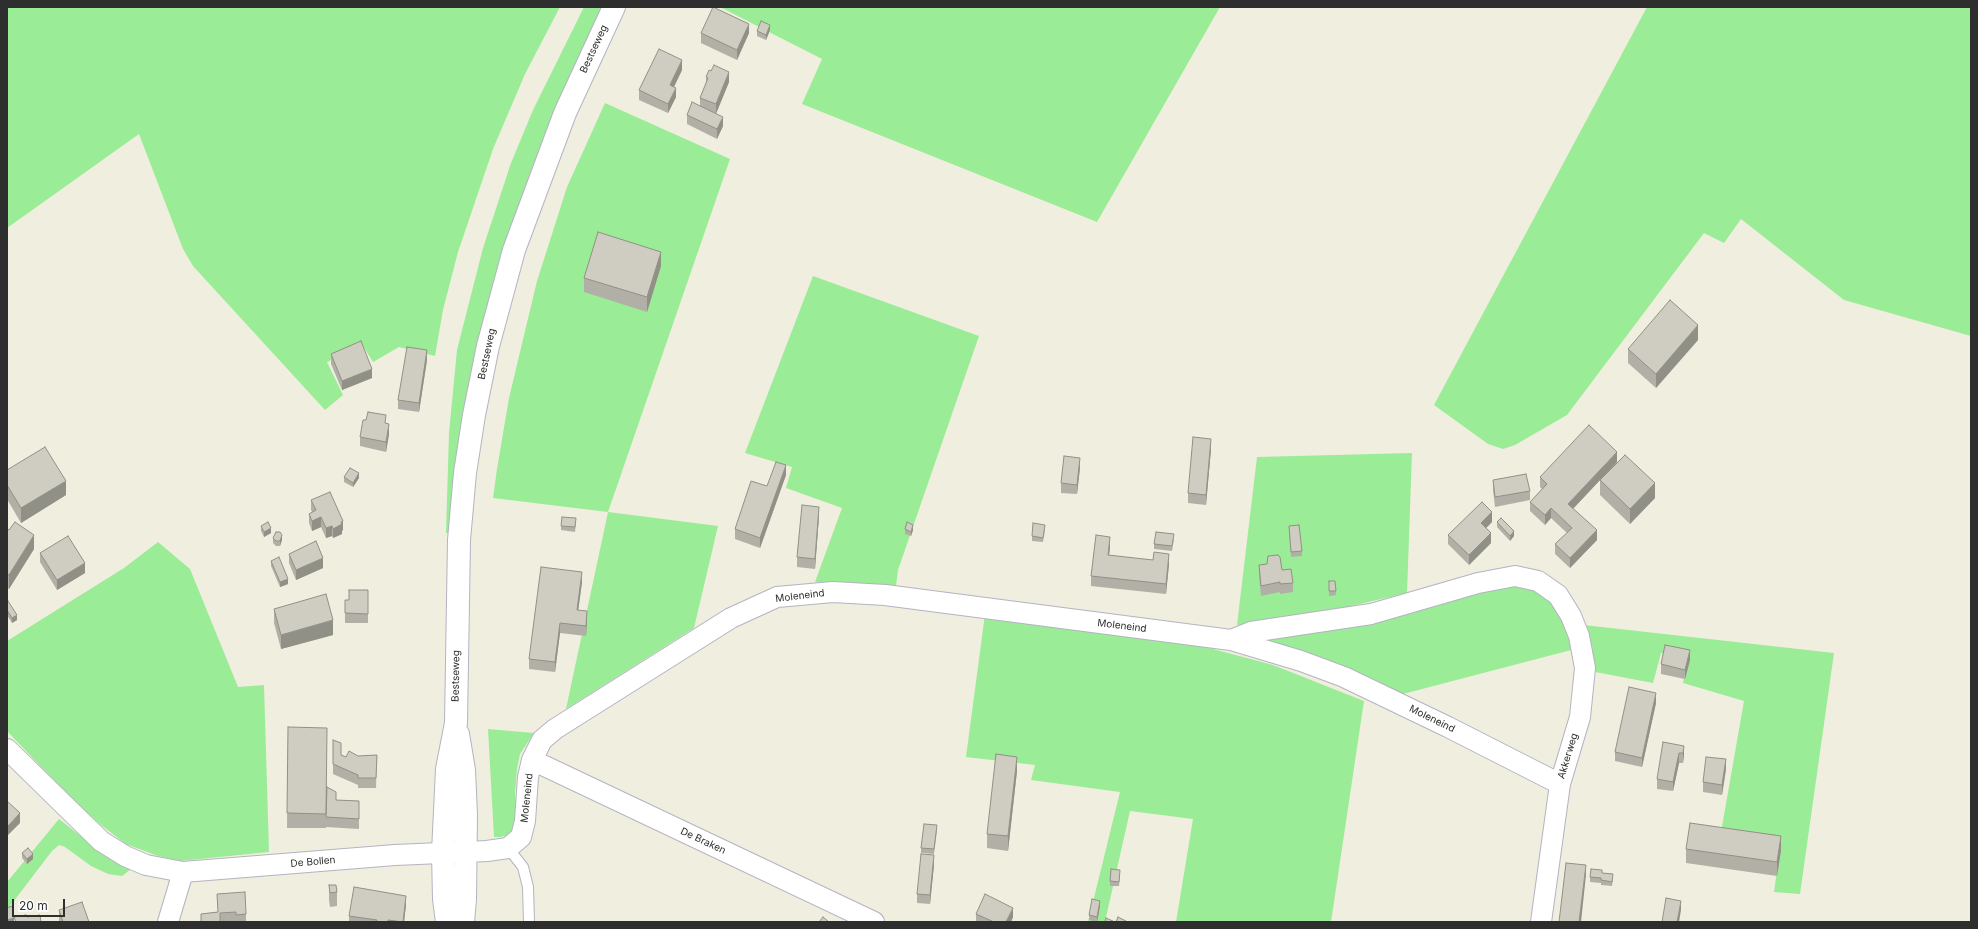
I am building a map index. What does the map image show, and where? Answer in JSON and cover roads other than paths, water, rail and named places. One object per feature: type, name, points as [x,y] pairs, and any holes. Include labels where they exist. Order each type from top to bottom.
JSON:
[{"type":"main road","name":"Bestseweg","points":[[447,922],[444,899],[443,852],[447,769],[456,723],[459,540],[465,473],[488,346],[514,250],[565,113],[614,7]]},
{"type":"main road","name":"Bestseweg","points":[[456,723],[464,770],[466,851],[463,922]]},
{"type":"street","name":"Moleneind","points":[[1231,640],[1251,632],[1371,614],[1478,583],[1515,576],[1538,581],[1558,595]]},
{"type":"street","name":"Moleneind","points":[[508,848],[521,837],[525,821],[528,777],[532,760],[542,740],[555,729],[731,618],[777,597],[833,592],[885,595],[1231,640],[1301,661],[1344,677],[1448,727],[1560,784]]},
{"type":"street","name":"Akkerweg","points":[[1541,922],[1560,784],[1580,717],[1585,668],[1579,636],[1571,616],[1558,595]]},
{"type":"street","name":"De Bollen","points":[[7,749],[101,841],[125,856],[146,865],[183,872],[466,851]]},
{"type":"street","name":"De Braken","points":[[532,760],[874,922]]},
{"type":"street","points":[[466,851],[487,851],[508,848]]},
{"type":"street","points":[[168,922],[183,872]]},
{"type":"lane","points":[[508,848],[523,867],[528,887],[529,922]]}]
